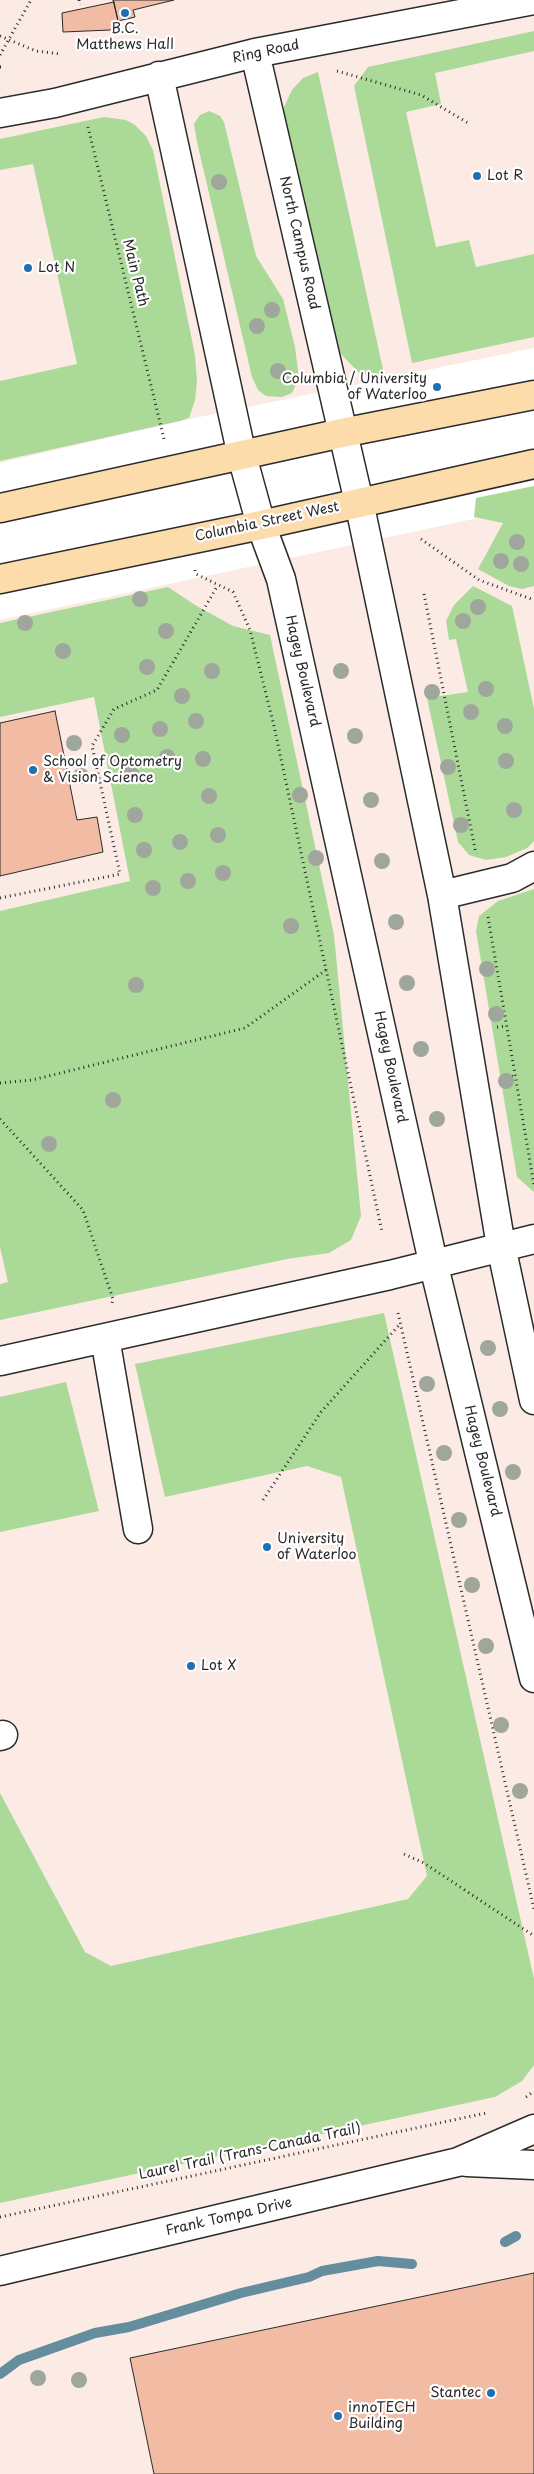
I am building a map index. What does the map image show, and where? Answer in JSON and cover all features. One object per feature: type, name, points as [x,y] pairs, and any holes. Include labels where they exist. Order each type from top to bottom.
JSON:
[{"type":"main road","points":[[0,508],[342,433],[534,395]]},
{"type":"main road","name":"Columbia Street West","points":[[0,579],[262,525],[534,464]]},
{"type":"street","name":"Ring Road","points":[[0,113],[55,103],[255,53],[534,0]]},
{"type":"street","name":"North Campus Road","points":[[255,53],[342,433]]},
{"type":"street","points":[[159,76],[242,456]]},
{"type":"street","points":[[342,433],[359,502],[442,895],[501,1246],[534,1400]]},
{"type":"street","name":"Hagey Boulevard","points":[[242,456],[285,597],[433,1262],[534,1678]]},
{"type":"street","points":[[442,895],[512,878],[534,866]]},
{"type":"street","points":[[0,1361],[390,1275],[433,1262],[534,1239]]},
{"type":"street","points":[[106,1338],[138,1529]]},
{"type":"street","name":"Frank Tompa Drive","points":[[0,2271],[458,2162],[534,2129]]},
{"type":"street","name":"Frank Tompa Drive","points":[[458,2162],[534,2165]]},
{"type":"path","points":[[0,55],[30,0]]},
{"type":"path","points":[[79,0],[80,5]]},
{"type":"path","points":[[0,36],[36,51],[61,54]]},
{"type":"path","points":[[337,70],[421,95],[468,123]]},
{"type":"path","name":"Main Path","points":[[86,119],[162,431]]},
{"type":"path","points":[[421,539],[479,580],[534,600]]},
{"type":"path","points":[[193,565],[196,574],[233,592],[250,630],[274,726],[382,1232]]},
{"type":"path","points":[[0,898],[120,874],[92,746],[114,709],[157,690],[218,585]]},
{"type":"path","points":[[0,1083],[32,1080],[245,1028],[326,970]]},
{"type":"path","points":[[497,1027],[507,1026]]},
{"type":"path","points":[[506,1077],[515,1076]]},
{"type":"path","points":[[0,1119],[83,1210],[113,1299],[106,1338]]},
{"type":"path","points":[[398,1313],[534,1909]]},
{"type":"path","points":[[263,1500],[321,1412],[400,1324]]},
{"type":"path","points":[[404,1854],[424,1863],[534,1936]]},
{"type":"path","name":"Laurel Trail (Trans-Canada Trail)","points":[[0,2217],[494,2111]]},
{"type":"shaded area","points":[[0,0],[534,0],[534,348],[180,421],[0,463]]},
{"type":"shaded area","name":"University of Waterloo","points":[[534,506],[534,2474],[0,2474],[0,620]]},
{"type":"green space","points":[[534,31],[534,51],[435,73],[441,104],[406,112],[436,247],[469,240],[476,267],[534,254],[534,337],[412,363],[354,86],[368,67]]},
{"type":"green space","points":[[318,72],[384,374],[361,375],[340,353],[284,121],[284,107],[292,90],[303,78]]},
{"type":"green space","points":[[209,111],[220,116],[224,122],[256,256],[283,299],[295,347],[299,378],[292,393],[282,397],[266,396],[258,390],[252,377],[194,124],[200,115]]},
{"type":"green space","points":[[104,117],[126,120],[135,125],[146,136],[153,150],[195,355],[197,382],[195,400],[189,418],[180,421],[0,461],[0,381],[77,364],[33,164],[0,170],[0,139]]},
{"type":"green space","points":[[534,486],[534,586],[522,589],[509,586],[478,569],[503,523],[474,517],[476,498]]},
{"type":"green space","points":[[473,586],[512,606],[534,709],[534,841],[527,848],[506,857],[486,860],[469,855],[458,842],[427,698],[468,692],[456,639],[449,640],[446,621],[454,605]]},
{"type":"green space","points":[[168,587],[195,605],[233,626],[270,635],[334,935],[361,1216],[351,1240],[329,1253],[287,1259],[0,1320],[0,1284],[8,1282],[0,1247],[0,911],[130,881],[94,697],[0,717],[0,623]]},
{"type":"green space","points":[[534,889],[534,1192],[517,1177],[476,931],[479,916],[498,901]]},
{"type":"green space","points":[[384,1313],[534,1979],[534,2065],[522,2081],[495,2097],[0,2203],[0,1793],[85,1952],[111,1966],[408,1899],[427,1876],[341,1477],[307,1466],[165,1497],[135,1364]]},
{"type":"green space","points":[[66,1382],[99,1511],[0,1532],[0,1397]]},
{"type":"building","name":"B.C. Matthews Hall","points":[[113,0],[174,0],[133,10],[135,17],[118,21]]},
{"type":"building","points":[[114,2],[118,21],[110,30],[63,32],[62,13]]},
{"type":"building","name":"School of Optometry & Vision Science","points":[[55,711],[77,820],[97,817],[103,852],[0,876],[0,723]]},
{"type":"building","name":"innoTECH Building","points":[[534,2273],[534,2474],[154,2474],[130,2358]]},
{"type":"waterway","points":[[505,2242],[516,2236]]},
{"type":"waterway","points":[[0,2374],[19,2360],[95,2333],[129,2327],[241,2293],[309,2277],[322,2271],[378,2261],[412,2264]]},
{"type":"place","name":"B.C. Matthews Hall","points":[[125,13]]},
{"type":"place","name":"Lot R","points":[[477,176]]},
{"type":"place","name":"Lot N","points":[[28,268]]},
{"type":"place","name":"Columbia / University of Waterloo","points":[[437,387]]},
{"type":"place","name":"School of Optometry & Vision Science","points":[[33,770]]},
{"type":"place","name":"University of Waterloo","points":[[267,1547]]},
{"type":"place","name":"Lot X","points":[[191,1666]]},
{"type":"place","name":"Stantec","points":[[491,2393]]},
{"type":"place","name":"innoTECH Building","points":[[338,2416]]}]
